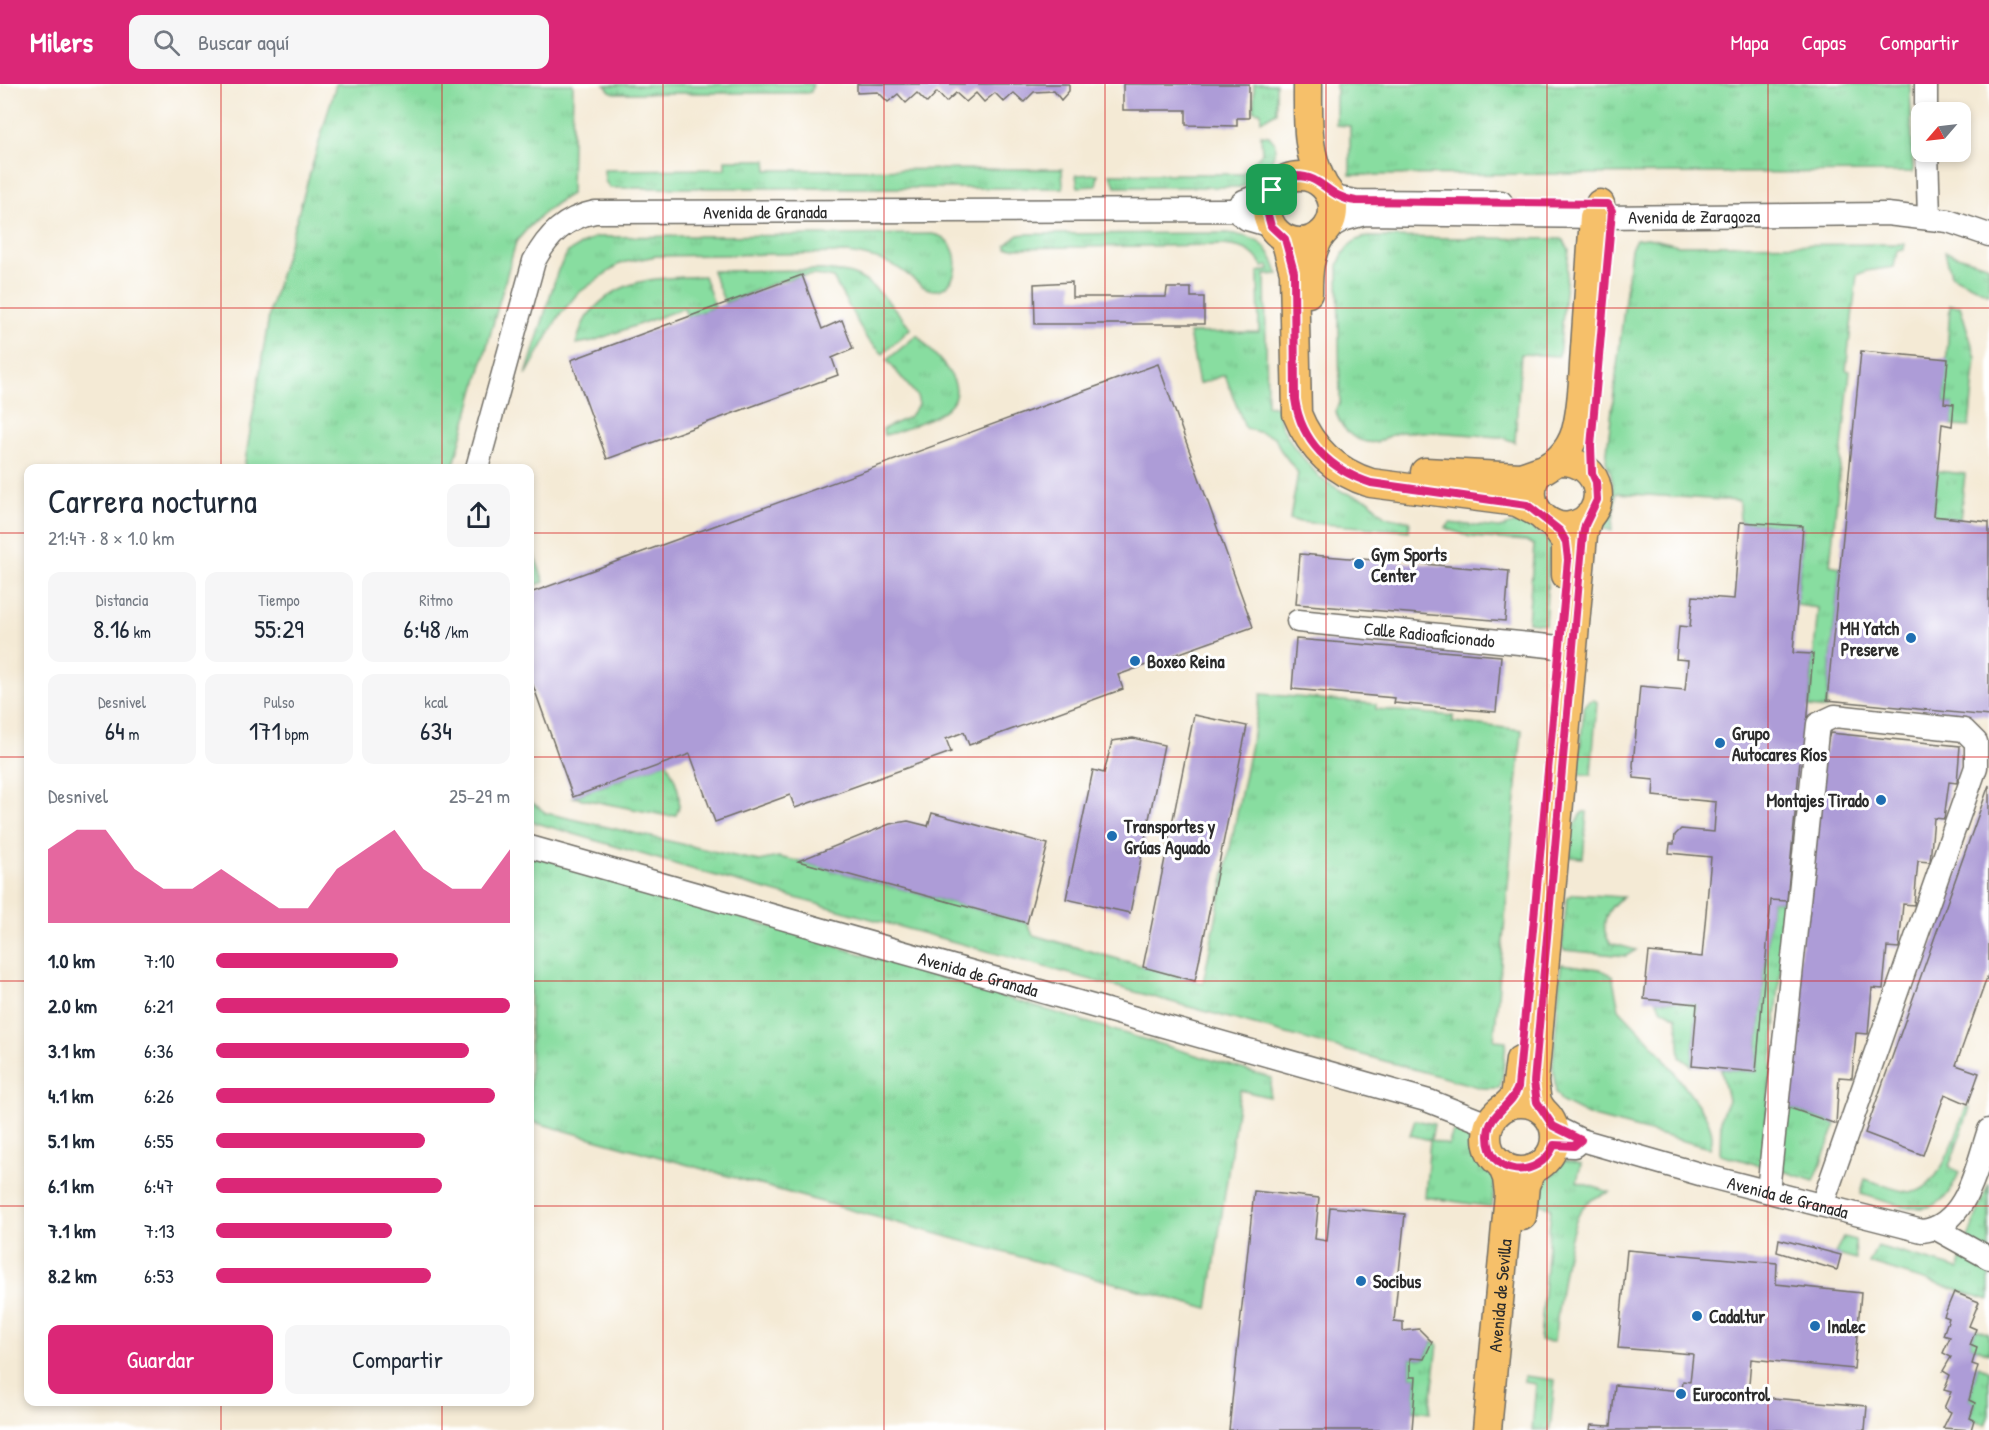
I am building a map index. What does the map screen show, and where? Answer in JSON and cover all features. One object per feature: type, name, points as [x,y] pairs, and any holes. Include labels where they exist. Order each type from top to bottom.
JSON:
[{"type":"main road","points":[[1292,84],[1292,158],[1266,208],[1294,272],[1297,414],[1304,430],[1321,454],[1353,478],[1371,483],[1517,502],[1546,518],[1572,526],[1588,517]]},
{"type":"main road","points":[[1308,84],[1309,144],[1314,167],[1326,188],[1334,210],[1324,232],[1313,248],[1308,272],[1308,395],[1315,422],[1331,445],[1353,462],[1380,470],[1521,477],[1550,465],[1576,462],[1592,473]]},
{"type":"main road","points":[[1276,186],[1287,178],[1306,176],[1326,188]]},
{"type":"main road","points":[[1558,1130],[1546,1159],[1532,1168],[1516,1170],[1501,1163],[1490,1148],[1498,1115],[1515,1097],[1518,1087],[1568,560],[1566,542],[1534,504],[1532,486],[1575,435],[1580,416],[1604,210]]},
{"type":"main road","points":[[1558,1130],[1537,1102],[1534,1082],[1583,535],[1588,517],[1597,500],[1596,482],[1592,473],[1591,446],[1604,210]]},
{"type":"main road","points":[[1278,233],[1304,242],[1324,232]]},
{"type":"main road","points":[[1498,1115],[1524,1103],[1558,1130]]},
{"type":"main road","name":"Avenida de Sevilla","points":[[1487,1430],[1509,1194],[1507,1178],[1501,1163]]},
{"type":"main road","name":"Avenida de Sevilla","points":[[1503,1430],[1525,1185],[1532,1168]]},
{"type":"street","points":[[1926,84],[1926,102]]},
{"type":"street","points":[[1927,162],[1929,210]]},
{"type":"street","name":"Avenida de Granada","points":[[1234,210],[1244,201],[1261,197],[1276,186]]},
{"type":"street","name":"Avenida de Zaragoza","points":[[1326,188],[1339,198],[1356,201],[1604,210],[1887,214],[1929,210],[1989,220]]},
{"type":"street","name":"Avenida de Granada","points":[[478,464],[534,261],[557,228],[582,214],[595,212],[1234,210],[1247,219],[1260,220],[1278,233]]},
{"type":"street","name":"Avenida de Zaragoza","points":[[1324,232],[1343,220],[1365,214],[1604,210]]},
{"type":"street","name":"Avenida de Zaragoza","points":[[1929,210],[1989,235]]},
{"type":"street","name":"Calle Radioaficionado","points":[[1298,621],[1560,647]]},
{"type":"street","points":[[1768,1191],[1818,724],[1835,716],[1964,730],[1976,742],[1976,767],[1821,1205]]},
{"type":"street","name":"Avenida de Granada","points":[[534,849],[1429,1101],[1455,1101],[1498,1115]]},
{"type":"street","name":"Avenida de Granada","points":[[1558,1130],[1821,1205],[1922,1231],[1935,1228],[1989,1258]]},
{"type":"street","points":[[1935,1228],[1954,1215],[1969,1186],[1989,1130]]},
{"type":"green space","points":[[336,84],[573,84],[571,194],[541,215],[516,242],[454,464],[245,464],[270,310]]},
{"type":"green space","points":[[813,84],[811,92],[807,93],[615,93],[605,85]]},
{"type":"green space","points":[[1254,84],[1276,84],[1276,112],[1261,121],[1261,112],[1254,111]]},
{"type":"green space","points":[[1336,84],[1910,84],[1913,172],[1350,175],[1350,126],[1336,125]]},
{"type":"green space","points":[[1261,135],[1269,136],[1276,149],[1268,169],[1251,183],[1240,187],[1116,187],[1110,174],[1242,174],[1262,153]]},
{"type":"green space","points":[[725,160],[766,160],[767,170],[1062,169],[1063,188],[610,188],[605,181],[604,170],[725,169]]},
{"type":"green space","points":[[1098,174],[1096,186],[1078,187],[1076,175]]},
{"type":"green space","points":[[1228,233],[1248,237],[1261,244],[1271,255],[1278,274],[1265,275],[1267,405],[1278,407],[1281,425],[1294,447],[1320,478],[1343,492],[1369,500],[1384,516],[1410,521],[1409,531],[1300,522],[1290,519],[1298,473],[1280,449],[1275,437],[1245,428],[1225,375],[1199,384],[1189,333],[1259,332],[1258,272],[1270,270],[1269,266],[1263,267],[1250,252],[1239,247],[1219,245],[1006,248],[1006,245],[1018,235],[1026,234]]},
{"type":"green space","points":[[932,234],[942,237],[950,244],[956,263],[951,281],[945,287],[936,290],[923,286],[898,268],[884,262],[847,253],[656,256],[621,263],[577,294],[559,316],[526,375],[558,270],[568,252],[595,237]]},
{"type":"green space","points":[[1369,237],[1562,239],[1569,249],[1559,356],[1521,354],[1515,442],[1501,437],[1439,432],[1402,432],[1372,442],[1361,441],[1343,426],[1336,411],[1340,403],[1338,266],[1353,242]]},
{"type":"green space","points":[[1648,238],[1678,245],[1905,244],[1904,250],[1897,251],[1894,267],[1866,271],[1857,275],[1846,370],[1850,371],[1830,565],[1840,567],[1826,709],[1809,707],[1818,608],[1797,605],[1803,527],[1740,522],[1739,501],[1616,493],[1612,531],[1600,527],[1610,509],[1613,495],[1606,460],[1631,249],[1636,239]]},
{"type":"green space","points":[[1945,252],[1989,266],[1989,294],[1951,275]]},
{"type":"green space","points":[[822,270],[848,273],[869,283],[911,328],[883,354],[867,339],[833,278],[820,275],[792,278],[725,303],[712,271]]},
{"type":"green space","points":[[704,276],[715,307],[687,317],[684,308],[593,341],[576,344],[587,317],[614,292],[656,279]]},
{"type":"green space","points":[[1950,305],[1960,306],[1976,358],[1969,427],[1952,426],[1953,404],[1944,403]]},
{"type":"green space","points":[[917,335],[947,369],[956,390],[954,400],[945,410],[928,419],[901,431],[884,435],[883,429],[909,417],[919,404],[917,396],[887,360]]},
{"type":"green space","points":[[1937,471],[1965,474],[1960,519],[1933,516]]},
{"type":"green space","points":[[1523,521],[1550,542],[1545,624],[1528,622],[1534,545],[1527,541],[1470,537],[1446,528],[1450,523],[1499,528]]},
{"type":"green space","points":[[534,554],[544,582],[534,586]]},
{"type":"green space","points":[[1261,694],[1376,704],[1376,709],[1453,716],[1453,722],[1522,730],[1494,1040],[1506,1041],[1502,1081],[1499,1088],[1482,1088],[702,872],[534,822],[534,804],[546,813],[734,856],[759,861],[778,857],[798,861],[1027,923],[1033,935],[1203,983]]},
{"type":"green space","points":[[1589,701],[1597,702],[1591,775],[1578,774],[1584,707]]},
{"type":"green space","points":[[667,762],[679,795],[676,815],[668,816],[573,797]]},
{"type":"green space","points":[[1583,812],[1587,812],[1583,858],[1570,857],[1573,826]]},
{"type":"green space","points":[[534,855],[1272,1078],[1269,1097],[1240,1090],[1208,1309],[534,1122]]},
{"type":"green space","points":[[1574,894],[1623,897],[1617,901],[1606,917],[1606,937],[1610,943],[1636,950],[1626,956],[1564,950],[1562,946],[1567,898]]},
{"type":"green space","points":[[1771,900],[1787,901],[1762,1166],[1720,1154],[1721,1117],[1728,1100],[1721,1069],[1756,1072]]},
{"type":"green space","points":[[1561,964],[1599,969],[1612,975],[1619,1009],[1658,1050],[1704,1113],[1711,1130],[1710,1148],[1590,1116],[1562,1102],[1556,1093],[1553,1065]]},
{"type":"green space","points":[[1656,1000],[1697,1004],[1692,1066],[1680,1057],[1677,1017],[1662,1009]]},
{"type":"green space","points":[[1784,1106],[1836,1124],[1814,1181],[1777,1169]]},
{"type":"green space","points":[[1966,1107],[1970,1108],[1949,1167],[1959,1172],[1951,1189],[1942,1200],[1931,1206],[1919,1208],[1906,1207],[1861,1194],[1865,1179],[1893,1189],[1910,1192],[1921,1190],[1939,1171],[1953,1144]]},
{"type":"green space","points":[[1415,1120],[1434,1124],[1431,1140],[1448,1145],[1454,1129],[1471,1137],[1495,1178],[1492,1207],[1425,1197],[1430,1140],[1410,1135]]},
{"type":"green space","points":[[1565,1161],[1581,1164],[1577,1182],[1610,1192],[1591,1200],[1579,1215],[1568,1248],[1554,1342],[1540,1341],[1551,1207],[1541,1205],[1543,1185]]},
{"type":"green space","points":[[1989,1183],[1989,1258],[1965,1246]]},
{"type":"green space","points":[[1843,1237],[1855,1240],[1856,1260],[1835,1254]]},
{"type":"green space","points":[[1877,1246],[1959,1269],[1962,1254],[1989,1266],[1989,1300],[1869,1263]]},
{"type":"green space","points":[[1976,1329],[1989,1334],[1989,1353],[1970,1345]]},
{"type":"green space","points":[[1432,1342],[1438,1344],[1430,1412],[1413,1410],[1416,1377],[1410,1377],[1410,1358],[1424,1359]]},
{"type":"green space","points":[[1978,1366],[1989,1371],[1989,1415],[1985,1425],[1970,1418],[1975,1404],[1969,1400]]},
{"type":"green space","points":[[1524,1376],[1555,1380],[1550,1430],[1532,1430],[1536,1384],[1524,1382]]},
{"type":"building","points":[[857,84],[1069,84],[1069,91],[1061,100],[1054,91],[1034,92],[1024,102],[1014,93],[1004,102],[995,93],[984,102],[976,93],[966,102],[956,93],[946,102],[937,92],[927,103],[917,93],[906,103],[898,94],[888,102],[878,92],[857,93]]},
{"type":"building","points":[[1123,84],[1249,84],[1249,118],[1237,118],[1237,126],[1186,125],[1186,110],[1123,110]]},
{"type":"building","points":[[802,275],[822,329],[842,320],[853,349],[832,358],[838,375],[607,459],[571,360]]},
{"type":"building","points":[[1072,282],[1072,297],[1166,297],[1167,288],[1191,288],[1191,297],[1204,297],[1204,324],[1035,324],[1034,284]]},
{"type":"building","points":[[1861,351],[1948,359],[1944,403],[1954,404],[1952,426],[1942,424],[1933,516],[1989,522],[1989,716],[1827,700]]},
{"type":"building","points":[[1158,364],[1253,627],[1118,675],[1123,689],[969,745],[964,732],[946,739],[951,752],[795,808],[790,795],[715,822],[690,754],[573,797],[534,688],[534,592]]},
{"type":"building","points":[[1740,522],[1803,526],[1793,653],[1813,654],[1805,750],[1801,749],[1787,901],[1771,900],[1756,1072],[1692,1066],[1697,1004],[1644,999],[1649,952],[1702,957],[1711,857],[1669,853],[1670,844],[1674,844],[1675,835],[1681,829],[1714,832],[1716,802],[1653,796],[1654,780],[1634,778],[1633,765],[1640,686],[1685,690],[1688,660],[1676,659],[1679,626],[1690,627],[1693,596],[1734,599]]},
{"type":"building","points":[[1300,554],[1509,571],[1505,621],[1296,604]]},
{"type":"building","points":[[1296,639],[1501,656],[1496,712],[1394,703],[1395,698],[1292,689]]},
{"type":"building","points":[[1194,715],[1247,726],[1195,981],[1143,967]]},
{"type":"building","points":[[1830,733],[1960,746],[1957,783],[1949,782],[1944,819],[1934,818],[1930,862],[1918,861],[1914,905],[1903,904],[1899,948],[1887,947],[1883,989],[1872,988],[1868,1034],[1856,1033],[1852,1078],[1839,1077],[1836,1124],[1784,1106],[1819,771]]},
{"type":"building","name":"Transportes y Grúas Aguado","points":[[1133,738],[1164,745],[1130,913],[1066,899],[1093,770],[1104,773],[1112,741]]},
{"type":"building","points":[[1989,785],[1989,972],[1956,1065],[1979,1073],[1968,1104],[1945,1094],[1923,1155],[1865,1133]]},
{"type":"building","points":[[932,813],[1048,844],[1027,923],[798,861],[890,824],[908,821],[928,826]]},
{"type":"building","points":[[1254,1191],[1319,1198],[1315,1239],[1327,1241],[1330,1207],[1405,1214],[1394,1321],[1403,1322],[1403,1331],[1419,1329],[1432,1342],[1424,1359],[1410,1358],[1410,1377],[1416,1377],[1412,1430],[1229,1430]]},
{"type":"building","points":[[1779,1239],[1841,1255],[1837,1270],[1777,1252]]},
{"type":"building","points":[[1627,1250],[1777,1263],[1776,1284],[1861,1293],[1854,1369],[1751,1359],[1748,1396],[1867,1406],[1865,1430],[1590,1430],[1591,1425],[1611,1426],[1615,1385],[1682,1391],[1683,1381],[1690,1382],[1693,1354],[1618,1348]]},
{"type":"building","points":[[1954,1292],[1979,1302],[1969,1326],[1976,1329],[1970,1345],[1977,1348],[1972,1364],[1978,1366],[1969,1400],[1975,1403],[1970,1418],[1974,1420],[1971,1430],[1943,1428],[1951,1412],[1944,1408],[1951,1392],[1944,1390],[1950,1375],[1943,1371],[1951,1357],[1943,1353],[1950,1337],[1943,1335],[1949,1318],[1944,1316]]},
{"type":"place","name":"Gym Sports Center","points":[[1359,564]]},
{"type":"place","name":"MH Yatch Preserve","points":[[1911,638]]},
{"type":"place","name":"Boxeo Reina","points":[[1135,661]]},
{"type":"place","name":"Grupo Autocares Ríos","points":[[1720,743]]},
{"type":"place","name":"Montajes Tirado","points":[[1881,800]]},
{"type":"place","name":"Transportes y Grúas Aguado","points":[[1112,836]]},
{"type":"place","name":"Socibus","points":[[1361,1281]]},
{"type":"place","name":"Cadaltur","points":[[1697,1316]]},
{"type":"place","name":"Inalec","points":[[1815,1326]]},
{"type":"place","name":"Eurocontrol","points":[[1681,1394]]},
{"type":"route","points":[[1306,176],[1323,184],[1332,195],[1347,200],[1608,204],[1612,211],[1591,446],[1592,473],[1598,491],[1594,509],[1588,517],[1583,535],[1534,1082],[1537,1102],[1548,1115],[1553,1126],[1574,1134],[1581,1140],[1574,1146],[1554,1145],[1546,1159],[1540,1165],[1532,1168],[1516,1170],[1501,1163],[1490,1148],[1488,1129],[1498,1112],[1515,1097],[1518,1087],[1568,560],[1566,542],[1553,524],[1527,505],[1371,483],[1353,478],[1321,454],[1311,442],[1297,414],[1294,272],[1285,239],[1277,234],[1268,217],[1266,208],[1272,190],[1287,178],[1306,176]]}]
